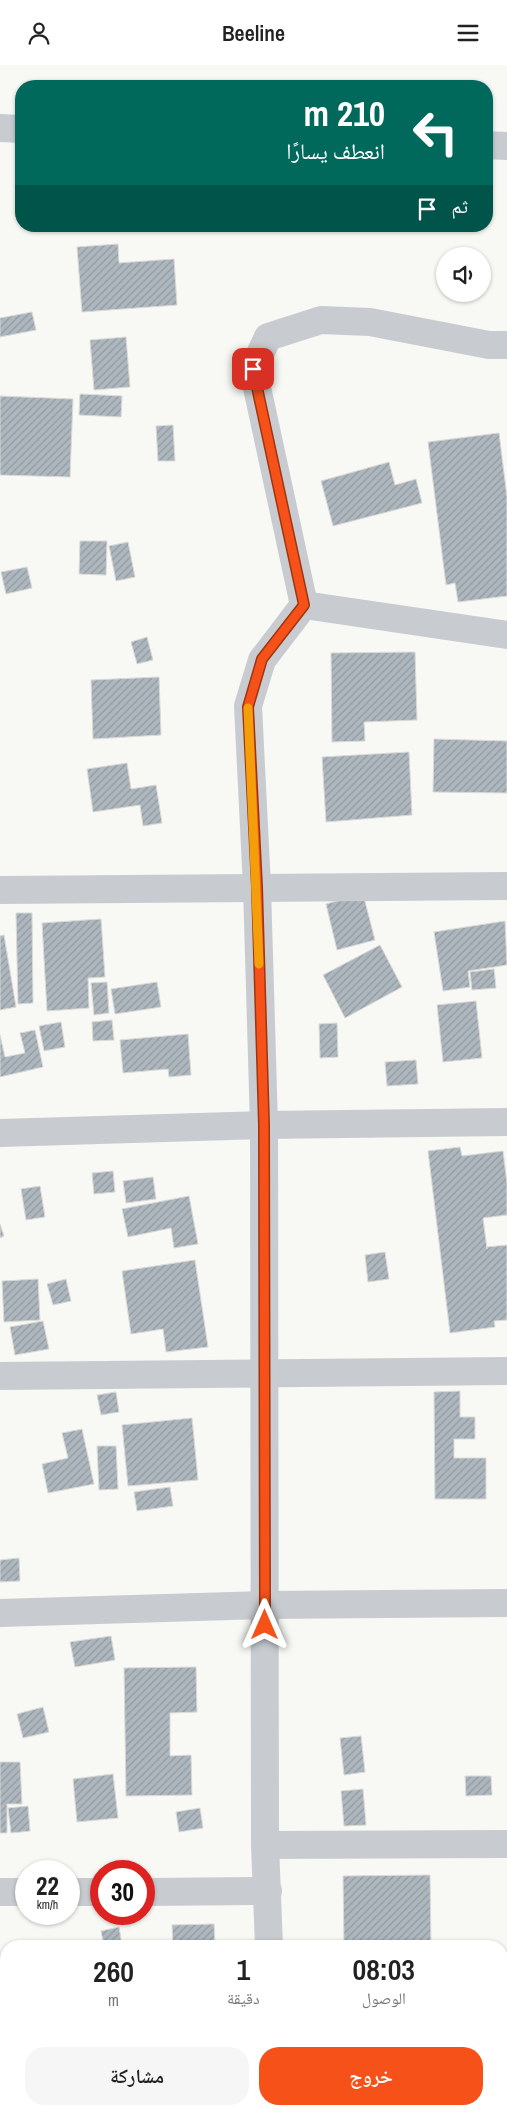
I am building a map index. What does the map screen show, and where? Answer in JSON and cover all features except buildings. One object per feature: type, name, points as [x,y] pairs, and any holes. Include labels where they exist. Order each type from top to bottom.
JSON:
[{"type":"street","points":[[0,128],[15,129]]},
{"type":"street","points":[[493,145],[507,146]]},
{"type":"street","points":[[304,605],[253,369],[268,337],[321,320],[370,322],[489,345],[507,345]]},
{"type":"street","points":[[304,605],[507,635]]},
{"type":"street","points":[[269,1940],[265,1845],[264,1125],[257,887],[248,707],[262,659],[304,605]]},
{"type":"street","points":[[0,890],[507,886]]},
{"type":"street","points":[[0,1133],[264,1125],[507,1122]]},
{"type":"street","points":[[0,1376],[507,1371]]},
{"type":"street","points":[[0,1613],[265,1605],[507,1603]]},
{"type":"street","points":[[265,1845],[507,1844]]},
{"type":"street","points":[[155,1892],[268,1891]]},
{"type":"street","points":[[0,1892],[15,1892]]},
{"type":"slow traffic","points":[[248,708],[259,964]]},
{"type":"route","points":[[253,369],[304,605],[262,659],[248,707],[257,887],[264,1125],[265,1625]]}]
